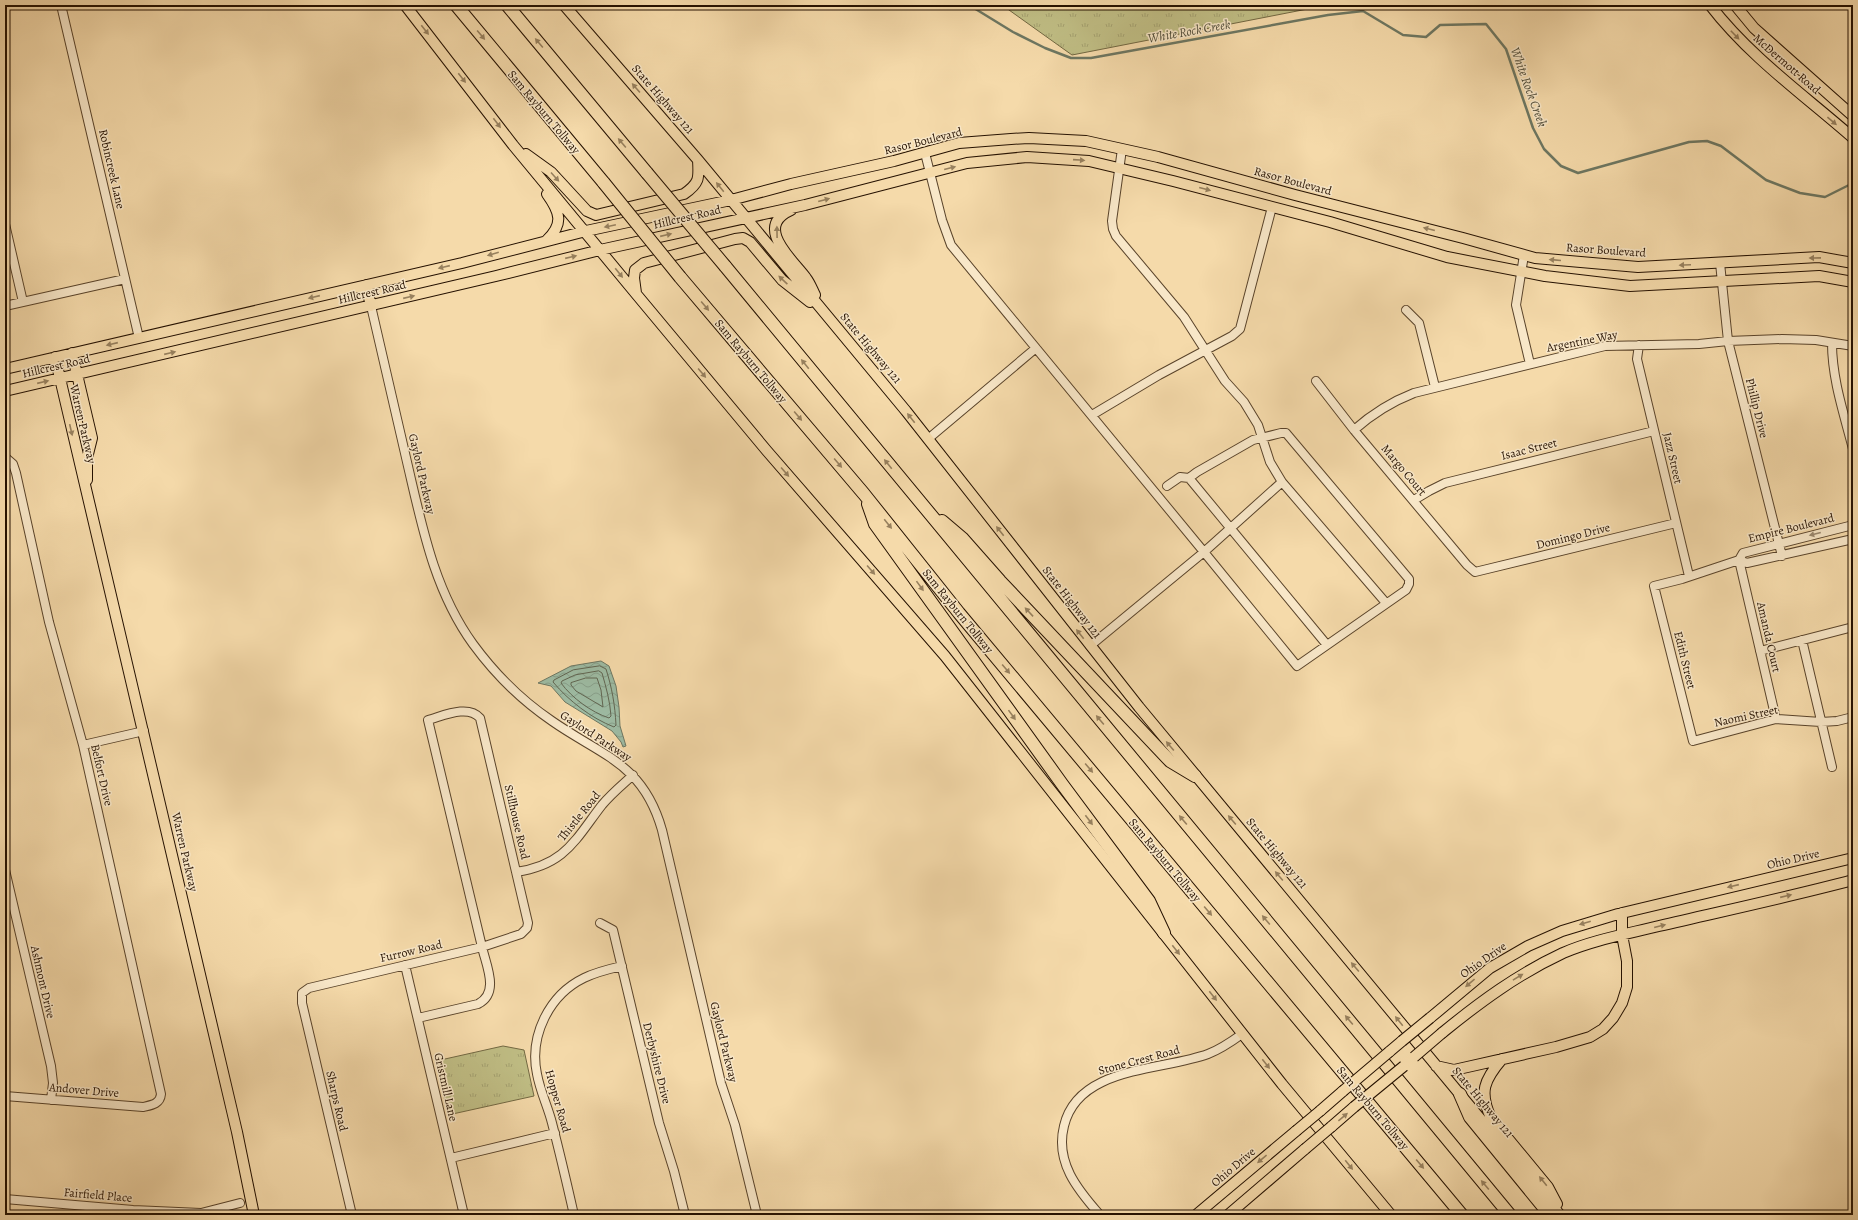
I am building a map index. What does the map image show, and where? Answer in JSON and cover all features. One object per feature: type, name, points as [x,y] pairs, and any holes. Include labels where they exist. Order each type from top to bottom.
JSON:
[{"type":"highway","name":"Sam Rayburn Tollway","points":[[456,5],[680,277],[864,494],[959,613],[1462,1215]]},
{"type":"highway","points":[[507,5],[1510,1215]]},
{"type":"highway","points":[[864,494],[875,524],[1062,784],[1149,901],[1164,933]]},
{"type":"highway","points":[[913,495],[962,538],[1000,581],[1170,761],[1195,776]]},
{"type":"highway","points":[[1460,1094],[1470,1117],[1550,1215]]},
{"type":"main road","points":[[405,5],[513,145],[586,231],[637,295],[767,451],[944,656],[1164,933],[1242,1034],[1391,1215]]},
{"type":"main road","name":"State Highway 121","points":[[564,5],[698,160],[824,312],[928,439],[1090,646],[1195,776],[1561,1215]]},
{"type":"main road","name":"McDermott Road","points":[[1710,5],[1748,48],[1851,137]]},
{"type":"main road","name":"McDermott Road","points":[[1734,5],[1754,28],[1853,116]]},
{"type":"main road","name":"Rasor Boulevard","points":[[731,200],[791,184],[894,161],[958,143],[1029,138],[1086,141],[1122,149],[1535,258],[1638,266],[1819,257],[1853,263]]},
{"type":"main road","points":[[513,145],[551,172],[577,202],[587,211],[596,215],[684,194],[694,187],[699,177],[698,160]]},
{"type":"main road","points":[[513,145],[530,173],[555,205],[559,223],[557,230],[548,240]]},
{"type":"main road","points":[[745,218],[801,206],[967,164],[1027,157],[1089,161],[1272,207],[1447,257],[1545,276],[1630,286],[1819,276],[1853,282]]},
{"type":"main road","name":"Hillcrest Road","points":[[5,369],[366,285],[586,231],[731,200]]},
{"type":"main road","points":[[801,206],[781,215],[776,229],[776,237],[779,246],[807,279],[824,312]]},
{"type":"main road","name":"Hillcrest Road","points":[[5,391],[371,306],[600,250],[745,218]]},
{"type":"main road","points":[[637,295],[634,278],[635,270],[644,263],[743,238],[750,242],[782,280],[824,312]]},
{"type":"main road","points":[[366,285],[371,306]]},
{"type":"main road","name":"Warren Parkway","points":[[72,353],[92,438],[87,458],[87,496]]},
{"type":"main road","name":"Warren Parkway","points":[[55,357],[237,1132],[254,1215]]},
{"type":"main road","name":"Ohio Drive","points":[[1196,1215],[1477,978],[1512,954],[1543,938],[1618,914],[1853,858]]},
{"type":"main road","points":[[1228,1215],[1475,1006],[1525,973],[1569,951],[1622,935],[1853,880]]},
{"type":"main road","points":[[1436,1066],[1454,1070],[1576,1043],[1603,1029],[1613,1018],[1622,1003],[1627,987],[1627,961],[1618,914]]},
{"type":"main road","points":[[1502,1059],[1492,1071],[1486,1082],[1484,1092],[1486,1106],[1491,1118],[1548,1187],[1561,1215]]},
{"type":"street","name":"Robincreek Lane","points":[[61,5],[139,338]]},
{"type":"street","points":[[1122,149],[1112,221],[1116,236],[1184,317],[1225,381],[1244,402],[1258,425],[1270,462],[1282,482],[1386,603]]},
{"type":"street","points":[[925,153],[942,220],[951,245],[1297,666],[1406,590],[1409,584],[1409,579],[1286,433],[1253,440],[1189,478],[1180,477],[1167,486]]},
{"type":"street","points":[[1092,415],[1159,375],[1232,336],[1240,328],[1272,207]]},
{"type":"street","points":[[5,224],[24,302]]},
{"type":"street","points":[[1524,255],[1516,305],[1530,364]]},
{"type":"street","name":"Phillip Drive","points":[[1720,263],[1728,341],[1782,556]]},
{"type":"street","points":[[5,306],[125,279]]},
{"type":"street","name":"Gaylord Parkway","points":[[371,306],[428,551],[442,590],[457,619],[484,658],[522,698],[552,721],[613,758],[633,775],[650,799],[660,822],[721,1083],[735,1125],[757,1215]]},
{"type":"street","points":[[1406,310],[1418,323],[1435,387]]},
{"type":"street","name":"Argentine Way","points":[[1354,430],[1372,415],[1400,398],[1435,387],[1605,346],[1699,344],[1728,341],[1802,339],[1853,346]]},
{"type":"street","points":[[1832,343],[1832,360],[1835,376],[1853,449]]},
{"type":"street","name":"Jazz Street","points":[[1639,345],[1638,359],[1689,576]]},
{"type":"street","points":[[928,439],[1036,348]]},
{"type":"street","name":"Margo Court","points":[[1316,381],[1354,430],[1467,565],[1476,572]]},
{"type":"street","name":"Isaac Street","points":[[1414,500],[1429,490],[1445,483],[1654,431]]},
{"type":"street","name":"Belfort Drive","points":[[6,457],[13,464],[16,473],[49,622],[83,745],[158,1076],[161,1094],[159,1101]]},
{"type":"street","points":[[1189,478],[1230,530],[1327,645]]},
{"type":"street","points":[[1090,646],[1230,530],[1282,482]]},
{"type":"street","name":"Domingo Drive","points":[[1476,572],[1676,523]]},
{"type":"street","name":"Empire Boulevard","points":[[1654,586],[1739,560],[1744,553],[1853,525]]},
{"type":"street","name":"Empire Boulevard","points":[[1739,560],[1747,563],[1782,556],[1853,538]]},
{"type":"street","name":"Amanda Court","points":[[1739,560],[1776,719]]},
{"type":"street","name":"Edith Street","points":[[1654,586],[1693,740]]},
{"type":"street","points":[[1760,651],[1853,627]]},
{"type":"street","points":[[1802,640],[1832,767]]},
{"type":"street","name":"Stillhouse Road","points":[[482,947],[428,720],[466,712],[474,713],[480,718],[528,923],[525,931]]},
{"type":"street","name":"Naomi Street","points":[[1693,740],[1776,719],[1821,722],[1837,721],[1853,717]]},
{"type":"street","points":[[83,745],[144,732]]},
{"type":"street","name":"Thistle Road","points":[[516,872],[541,866],[565,851],[580,837],[608,798],[633,775]]},
{"type":"street","name":"Ashmont Drive","points":[[5,870],[50,1066],[53,1083],[51,1100]]},
{"type":"street","name":"Derbyshire Drive","points":[[600,924],[613,930],[659,1122],[674,1170],[685,1215]]},
{"type":"street","name":"Furrow Road","points":[[302,992],[309,988],[482,947],[516,936],[525,931]]},
{"type":"street","points":[[418,1018],[476,1005],[486,999],[491,986],[482,947]]},
{"type":"street","name":"Gristmill Lane","points":[[405,965],[464,1215]]},
{"type":"street","name":"Hopper Road","points":[[574,1215],[555,1133],[536,1067],[536,1042],[542,1023],[553,1003],[573,985],[590,975],[622,966]]},
{"type":"street","name":"Sharps Road","points":[[302,992],[302,1003],[352,1215]]},
{"type":"street","name":"Stone Crest Road","points":[[1100,1215],[1072,1180],[1063,1160],[1061,1137],[1066,1118],[1077,1099],[1096,1084],[1116,1077],[1207,1055],[1225,1047],[1242,1034]]},
{"type":"street","name":"Andover Drive","points":[[5,1096],[143,1107],[152,1106],[159,1101]]},
{"type":"street","points":[[451,1158],[555,1133]]},
{"type":"street","name":"Fairfield Place","points":[[5,1199],[189,1214],[201,1213],[240,1204]]},
{"type":"street","points":[[80,1215],[81,1206]]},
{"type":"green space","points":[[1002,5],[1328,5],[1072,55]]},
{"type":"green space","points":[[503,1046],[524,1050],[534,1096],[448,1115],[436,1061]]},
{"type":"water","points":[[601,661],[609,666],[616,686],[620,726],[626,746],[623,747],[612,731],[565,702],[551,686],[538,683],[571,666]]},
{"type":"waterway","name":"White Rock Creek","points":[[969,5],[1013,32],[1045,48],[1071,58],[1091,58],[1328,15],[1363,11],[1403,35],[1426,37],[1440,25],[1486,24],[1506,49],[1533,128],[1544,149],[1561,166],[1578,173],[1689,142],[1707,141],[1721,146],[1766,180],[1800,193],[1825,197],[1853,183]]}]
